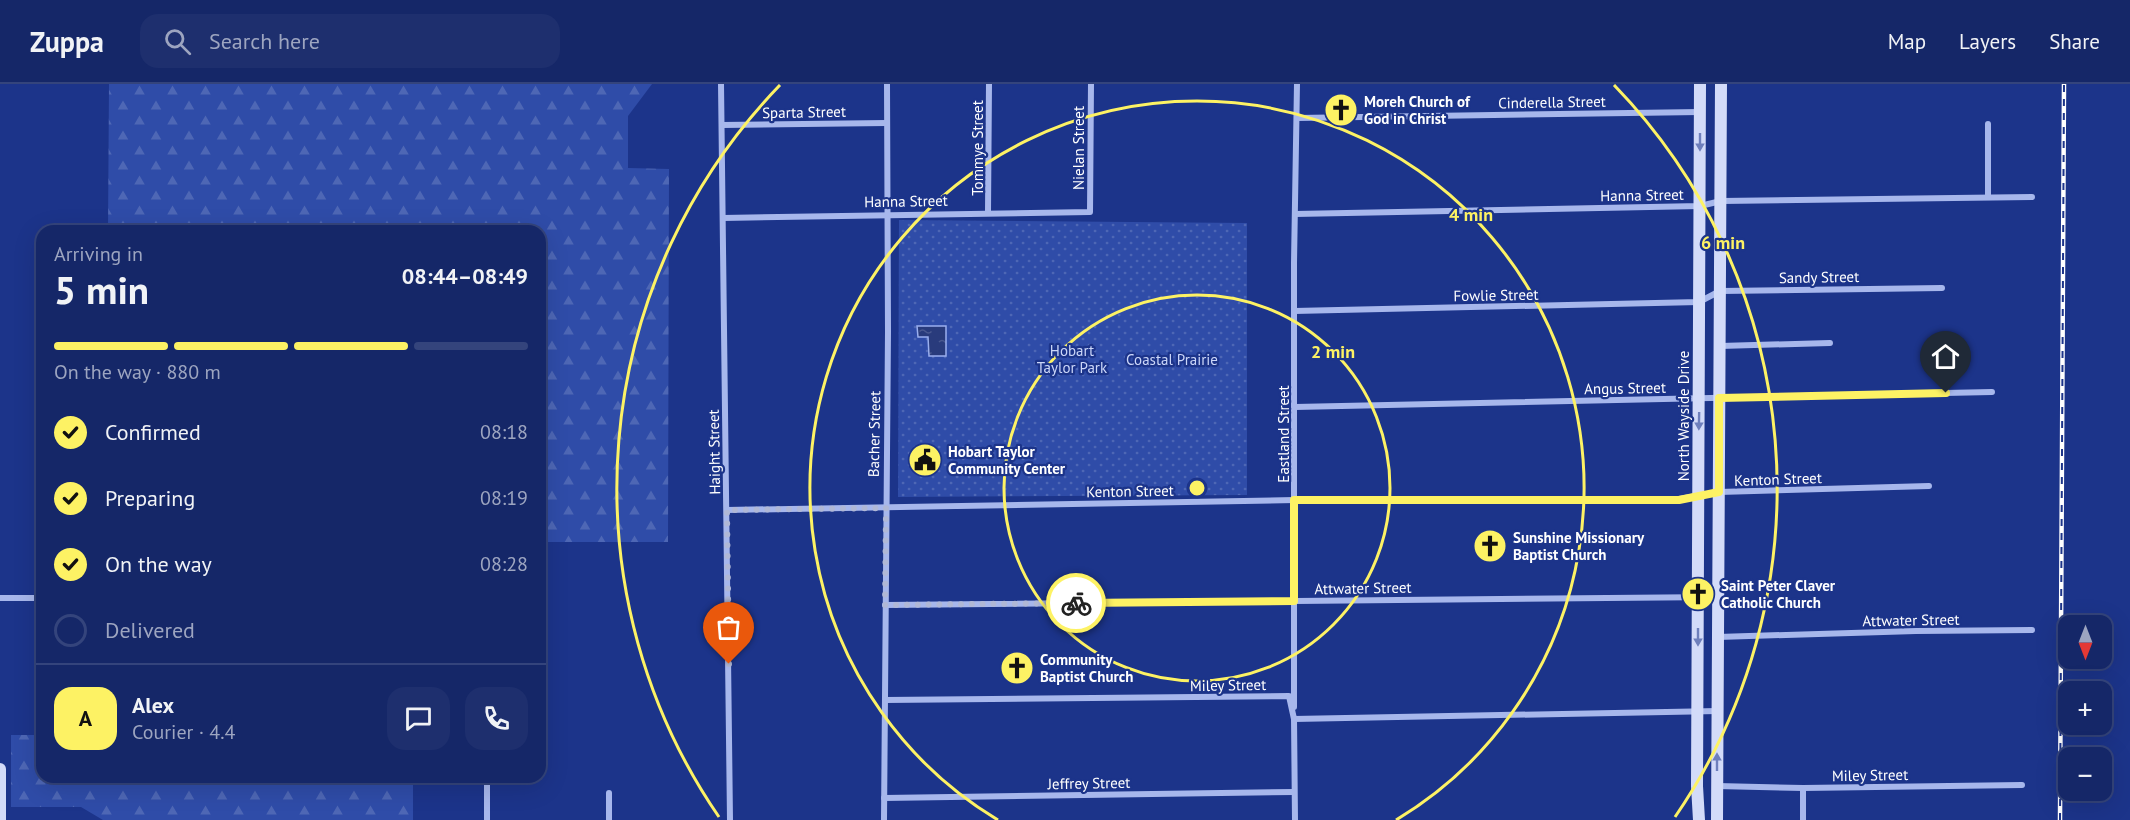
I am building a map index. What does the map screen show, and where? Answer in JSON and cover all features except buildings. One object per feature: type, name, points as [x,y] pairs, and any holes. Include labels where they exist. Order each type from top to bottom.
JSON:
[{"type":"main road","name":"North Wayside Drive","points":[[1699,820],[1697,711],[1700,84]]},
{"type":"main road","points":[[1717,820],[1721,84]]},
{"type":"main road","points":[[0,769],[0,820]]},
{"type":"main road","points":[[1697,786],[1717,786]]},
{"type":"street","name":"Haight Street","points":[[721,84],[730,820]]},
{"type":"street","name":"Bacher Street","points":[[884,820],[888,332],[887,84]]},
{"type":"street","name":"Tommye Street","points":[[988,212],[989,84]]},
{"type":"street","name":"Nielan Street","points":[[1090,212],[1091,84]]},
{"type":"street","name":"Eastland Street","points":[[1294,820],[1294,311],[1297,84]]},
{"type":"street","name":"Cinderella Street","points":[[1297,118],[1700,112]]},
{"type":"street","name":"Sparta Street","points":[[722,125],[886,123]]},
{"type":"street","points":[[1988,124],[1989,197]]},
{"type":"street","name":"Hanna Street","points":[[1295,214],[1700,206],[1721,201],[2032,197]]},
{"type":"street","name":"Hanna Street","points":[[723,218],[1090,212]]},
{"type":"street","name":"Sandy Street","points":[[1698,302],[1720,291],[1942,288]]},
{"type":"street","name":"Fowlie Street","points":[[1294,311],[1698,302]]},
{"type":"street","points":[[1720,346],[1830,344]]},
{"type":"street","name":"Angus Street","points":[[1295,407],[1992,392]]},
{"type":"street","name":"Kenton Street","points":[[727,510],[1294,500],[1679,500],[1719,492],[1929,486]]},
{"type":"street","name":"Attwater Street","points":[[885,605],[1718,597]]},
{"type":"street","points":[[0,598],[36,598]]},
{"type":"street","name":"Attwater Street","points":[[1718,637],[2032,630]]},
{"type":"street","name":"Miley Street","points":[[885,700],[1289,696],[1294,719]]},
{"type":"street","points":[[1294,719],[1718,711]]},
{"type":"street","points":[[487,783],[487,820]]},
{"type":"street","name":"Miley Street","points":[[1717,786],[1803,788],[2022,785]]},
{"type":"street","points":[[1803,788],[1803,820]]},
{"type":"street","name":"Jeffrey Street","points":[[884,798],[1294,792]]},
{"type":"street","points":[[609,793],[609,820]]},
{"type":"green space","points":[[109,84],[652,84],[628,116],[628,168],[669,169],[668,542],[546,542],[546,225],[108,225]]},
{"type":"green space","name":"Hobart Taylor Park","points":[[899,220],[1247,223],[1247,495],[898,497]]},
{"type":"green space","points":[[11,735],[36,735],[36,783],[413,783],[413,820],[103,820],[81,807],[11,807]]},
{"type":"water","points":[[917,326],[946,326],[946,356],[929,356],[928,337],[918,337]]},
{"type":"railway","points":[[2060,820],[2064,84]]},
{"type":"way so far","points":[[729,664],[727,510],[886,508],[885,605],[1076,603]]},
{"type":"place","name":"Moreh Church of God in Christ","points":[[1341,110]]},
{"type":"place","name":"Hobart Taylor Community Center","points":[[925,460]]},
{"type":"place","name":"Sunshine Missionary Baptist Church","points":[[1490,546]]},
{"type":"place","name":"Saint Peter Claver Catholic Church","points":[[1698,594]]},
{"type":"place","name":"Community Baptist Church","points":[[1017,668]]},
{"type":"route","points":[[1076,603],[1294,601],[1294,500],[1679,500],[1698,497],[1719,492],[1719,398],[1946,393]]},
{"type":"park label","name":"Coastal Prairie","points":[[1172,359]]}]
